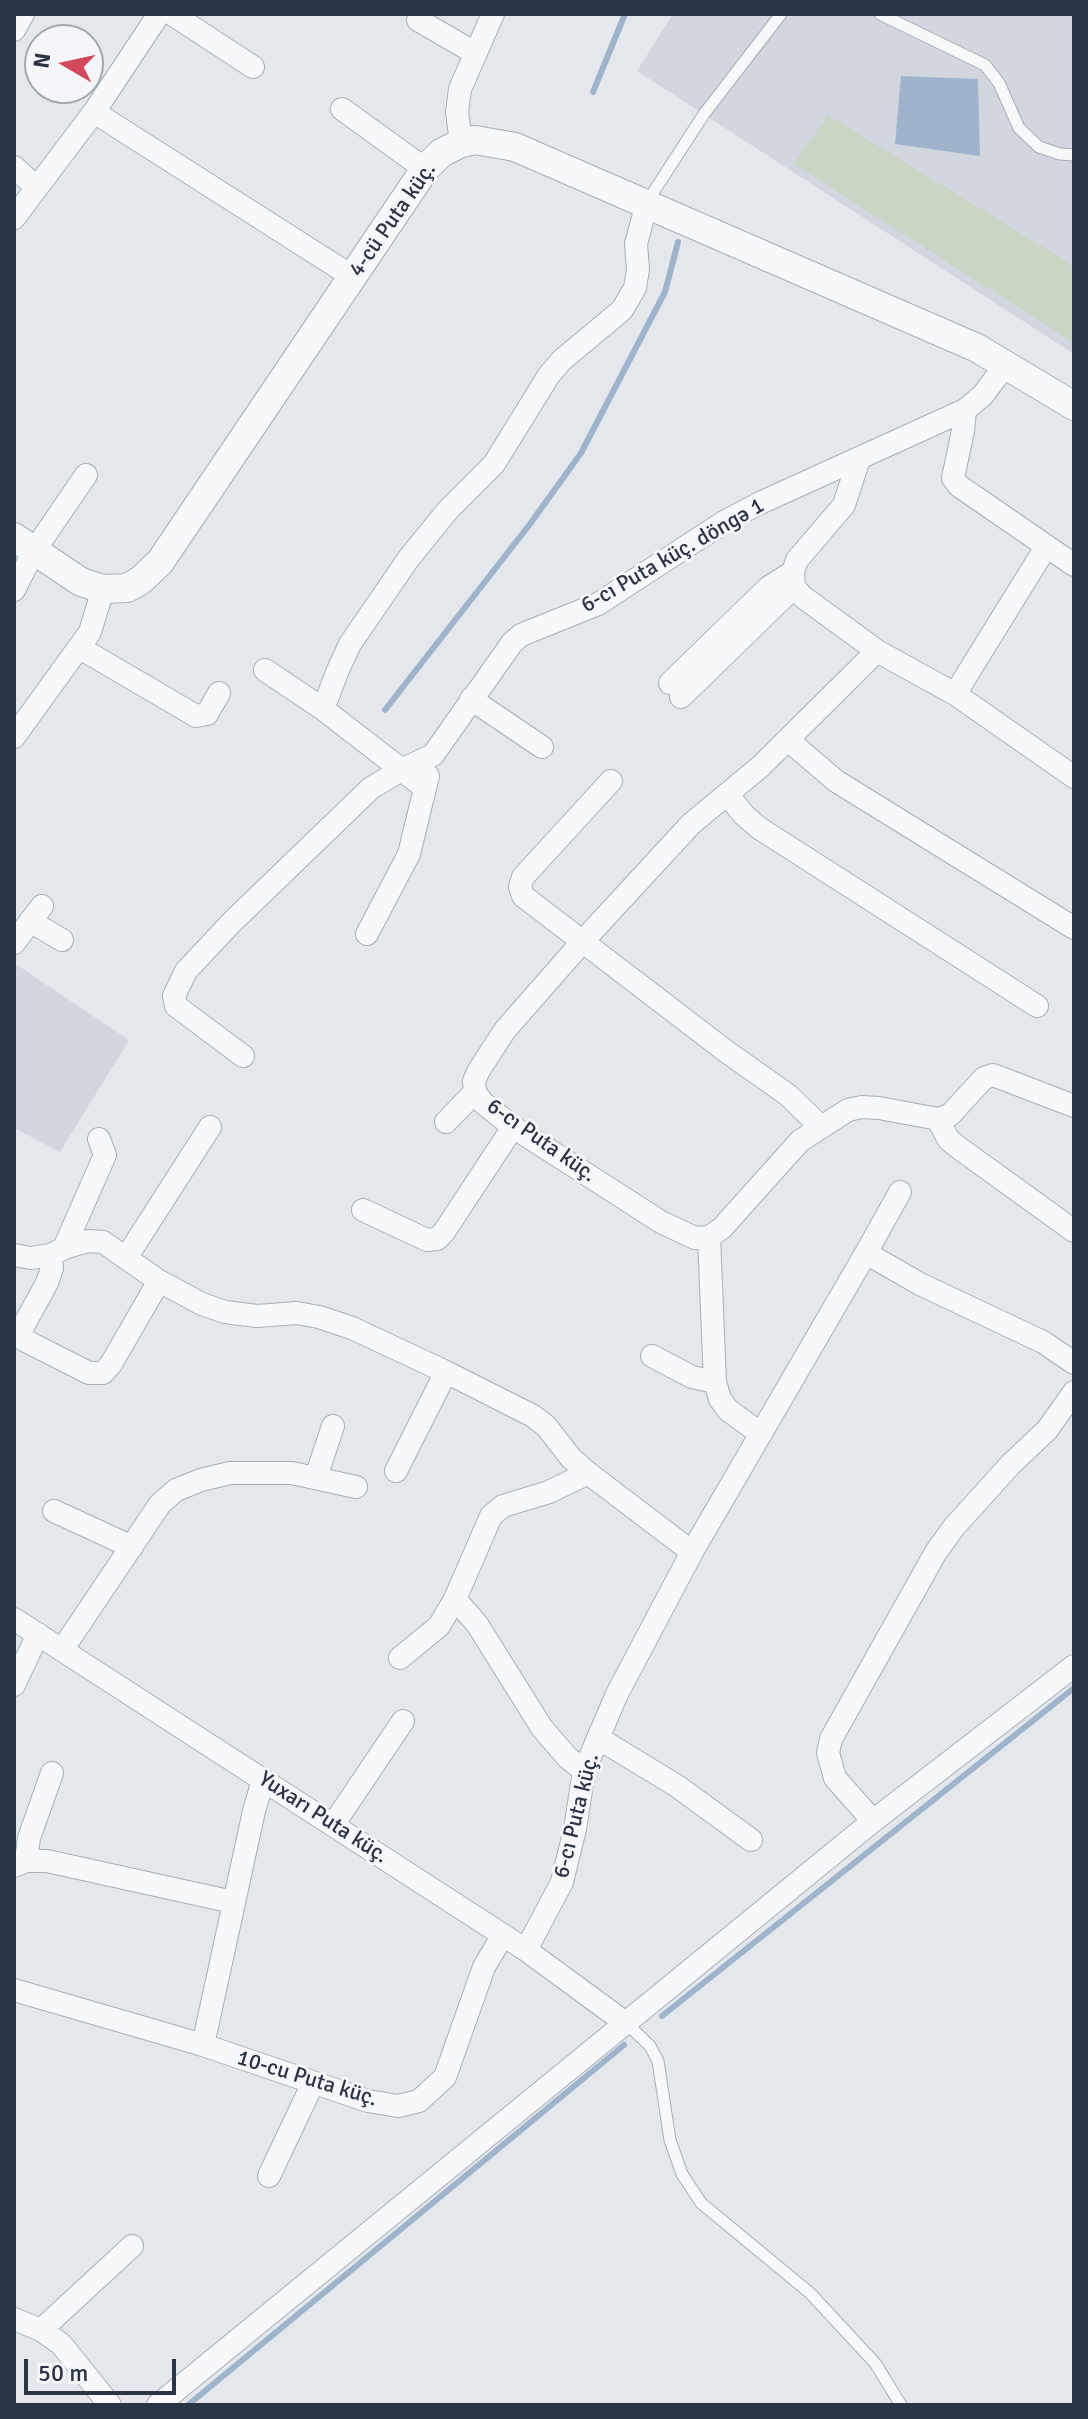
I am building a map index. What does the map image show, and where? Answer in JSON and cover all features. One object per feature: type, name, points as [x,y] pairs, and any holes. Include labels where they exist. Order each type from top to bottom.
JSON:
[{"type":"street","points":[[14,30],[23,14]]},
{"type":"street","points":[[14,218],[94,112],[159,14]]},
{"type":"street","points":[[172,14],[253,67]]},
{"type":"street","points":[[493,14],[460,89],[457,112],[461,143],[475,140],[515,147],[647,203],[977,348],[1074,406]]},
{"type":"street","points":[[418,20],[475,53]]},
{"type":"street","points":[[342,109],[425,169]]},
{"type":"street","points":[[94,112],[353,277]]},
{"type":"street","name":"4-cü Puta küç.","points":[[103,589],[127,588],[160,562],[425,169],[441,153],[461,143]]},
{"type":"street","points":[[14,167],[36,187]]},
{"type":"street","points":[[323,709],[350,644],[409,558],[448,510],[494,464],[549,375],[622,310],[635,288],[638,269],[636,244],[647,203]]},
{"type":"street","name":"6-cı Puta küç. döngə 1","points":[[433,755],[512,643],[521,635],[598,604],[724,522],[760,503],[965,410],[983,395],[1006,364]]},
{"type":"street","points":[[965,410],[953,478],[959,486],[1074,565]]},
{"type":"street","points":[[675,690],[793,579],[797,560],[844,505],[859,459]]},
{"type":"street","points":[[14,590],[24,544],[86,475]]},
{"type":"street","points":[[14,737],[90,632],[103,589],[81,582],[24,544]]},
{"type":"street","points":[[955,694],[1046,547]]},
{"type":"street","points":[[793,579],[803,597],[877,651],[955,694],[1074,777]]},
{"type":"street","points":[[80,648],[196,716],[207,714],[219,693]]},
{"type":"street","name":"6-cı Puta küç.","points":[[709,1237],[695,1238],[661,1222],[513,1127],[482,1102],[475,1092],[474,1081],[505,1030],[691,824],[788,740],[877,651]]},
{"type":"street","points":[[265,670],[323,709],[425,788]]},
{"type":"street","points":[[471,699],[542,747]]},
{"type":"street","points":[[788,740],[836,781],[1074,928]]},
{"type":"street","points":[[243,1056],[176,1006],[174,996],[186,971],[232,922],[371,788],[433,755]]},
{"type":"street","points":[[367,934],[409,854],[433,755]]},
{"type":"street","points":[[611,781],[523,877],[520,887],[523,896],[788,1095],[820,1126]]},
{"type":"street","points":[[727,794],[759,828],[1037,1006]]},
{"type":"street","points":[[14,943],[36,913],[62,940]]},
{"type":"street","points":[[761,1434],[728,1410],[720,1399],[715,1382],[709,1237],[722,1228],[800,1141],[848,1110],[862,1107],[938,1119],[950,1115],[984,1078],[993,1075],[1074,1106]]},
{"type":"street","points":[[446,1122],[475,1092]]},
{"type":"street","points":[[938,1119],[948,1139],[1074,1231]]},
{"type":"street","points":[[126,1258],[210,1127]]},
{"type":"street","points":[[363,1210],[427,1240],[437,1239],[513,1127]]},
{"type":"street","points":[[99,1139],[105,1155],[58,1251],[47,1283],[21,1330],[24,1340],[89,1373],[103,1373],[159,1281]]},
{"type":"street","name":"6-cı Puta küç.","points":[[526,1950],[562,1882],[575,1829],[584,1771],[617,1694],[692,1552],[900,1192]]},
{"type":"street","points":[[14,1255],[31,1258],[88,1241],[103,1242],[159,1281],[202,1304],[225,1312],[257,1316],[297,1313],[352,1328],[533,1416],[546,1426],[571,1458],[588,1473],[692,1552]]},
{"type":"street","points":[[866,1253],[920,1284],[1043,1342],[1074,1363]]},
{"type":"street","points":[[652,1356],[692,1377],[715,1382]]},
{"type":"street","points":[[396,1471],[446,1372]]},
{"type":"street","points":[[873,1821],[835,1778],[828,1753],[831,1739],[936,1552],[963,1516],[1047,1430],[1074,1392]]},
{"type":"street","points":[[316,1477],[333,1426]]},
{"type":"street","points":[[62,1650],[160,1504],[176,1490],[230,1473],[271,1472],[316,1477],[356,1487]]},
{"type":"street","points":[[400,1658],[439,1626],[455,1599],[491,1516],[503,1506],[549,1492],[588,1473]]},
{"type":"street","points":[[54,1511],[132,1547]]},
{"type":"street","points":[[455,1599],[477,1624],[542,1728],[584,1771]]},
{"type":"street","name":"Yuxarı Puta küç.","points":[[14,1619],[526,1950],[627,2024]]},
{"type":"street","points":[[14,1685],[38,1634]]},
{"type":"street","points":[[158,2405],[873,1821],[1074,1666]]},
{"type":"street","points":[[333,1825],[403,1721]]},
{"type":"street","points":[[598,1738],[677,1786],[751,1840]]},
{"type":"street","points":[[52,1773],[20,1864],[47,1861],[233,1902]]},
{"type":"street","points":[[203,2045],[263,1780]]},
{"type":"street","name":"10-cu Puta küç.","points":[[14,1990],[203,2045],[368,2101],[398,2106],[419,2101],[445,2077],[484,1967],[503,1935]]},
{"type":"street","points":[[269,2176],[313,2083]]},
{"type":"street","points":[[41,2330],[132,2246]]},
{"type":"street","points":[[14,2319],[41,2330],[61,2344],[110,2405]]},
{"type":"lane","points":[[647,203],[704,114],[781,14]]},
{"type":"lane","points":[[880,14],[985,65],[999,83],[1019,128],[1039,147],[1074,155]]},
{"type":"lane","points":[[627,2024],[650,2046],[658,2061],[670,2140],[682,2174],[701,2203],[810,2293],[875,2363],[901,2405]]},
{"type":"shaded area","points":[[673,14],[1074,14],[1074,354],[637,71]]},
{"type":"shaded area","points":[[14,963],[129,1040],[60,1152],[14,1128]]},
{"type":"green space","points":[[828,115],[1074,266],[1074,343],[794,164]]},
{"type":"water","points":[[901,76],[978,79],[980,156],[895,144]]},
{"type":"waterway","points":[[593,92],[625,14]]},
{"type":"waterway","points":[[385,710],[530,524],[581,453],[665,292],[678,242]]},
{"type":"waterway","points":[[662,2016],[1074,1688]]},
{"type":"waterway","points":[[188,2405],[624,2045]]}]
